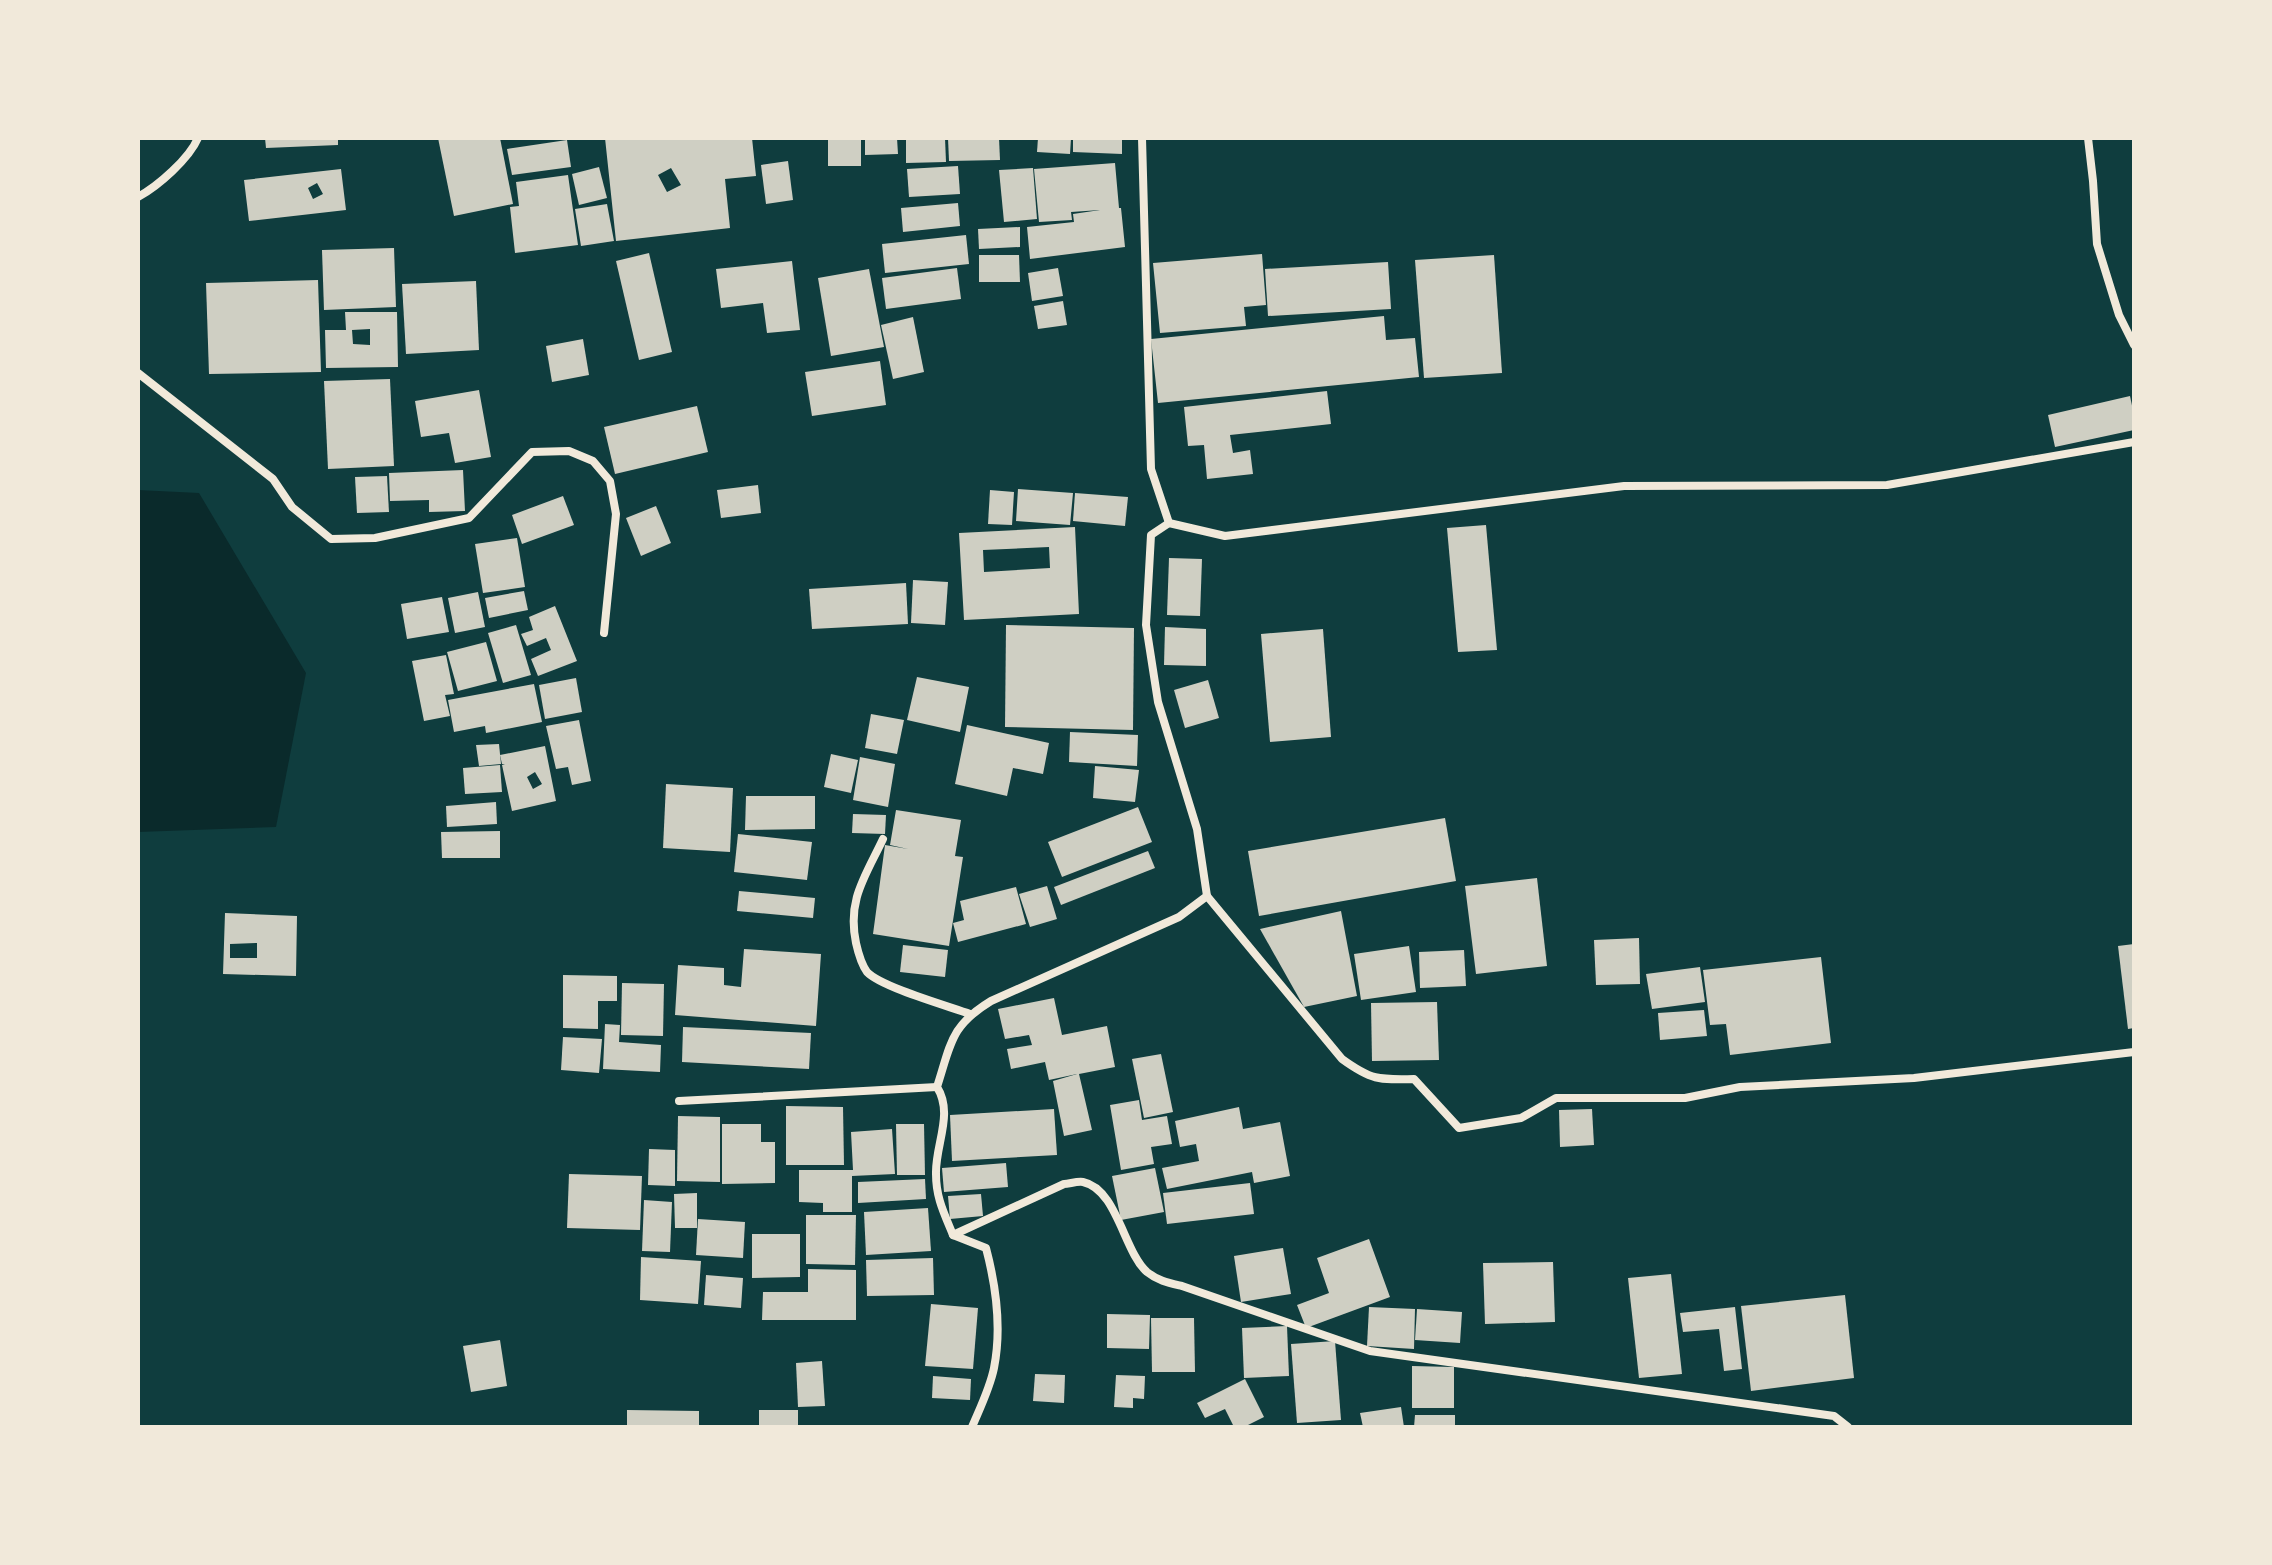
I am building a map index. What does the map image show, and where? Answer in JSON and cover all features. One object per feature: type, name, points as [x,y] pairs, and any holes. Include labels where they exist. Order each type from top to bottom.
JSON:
[{"type":"street","points":[[138,197],[149,191],[193,150],[198,138]]},
{"type":"street","points":[[1142,138],[1151,469],[1169,523]]},
{"type":"street","points":[[2088,138],[2097,244],[2119,315],[2134,345]]},
{"type":"street","points":[[138,373],[273,479],[292,507],[331,539],[375,538],[469,518],[532,452],[569,451],[593,461],[610,481],[616,514],[604,633]]},
{"type":"street","points":[[2134,442],[1887,485],[1624,486],[1225,536],[1169,523],[1151,535],[1146,625],[1158,702],[1197,829],[1207,896],[1342,1059],[1363,1075],[1385,1080],[1414,1079],[1459,1128],[1521,1118],[1556,1098],[1685,1098],[1740,1087],[1914,1078],[2134,1052]]},
{"type":"street","points":[[883,839],[856,896],[852,924],[858,952],[868,973],[893,987],[970,1014]]},
{"type":"street","points":[[972,1427],[994,1367],[997,1328],[995,1284],[986,1248],[953,1235],[938,1199],[936,1170],[944,1129],[943,1097],[937,1087],[954,1034],[970,1014],[991,1001],[1179,917],[1207,896]]},
{"type":"street","points":[[679,1101],[937,1087]]},
{"type":"street","points":[[953,1235],[1064,1184],[1083,1182],[1098,1191],[1111,1208],[1144,1270],[1159,1281],[1182,1286],[1370,1351],[1834,1416],[1848,1427]]},
{"type":"water","points":[[138,490],[199,493],[306,673],[276,827],[138,832]]},
{"type":"building","points":[[265,138],[338,138],[338,145],[266,148]]},
{"type":"building","points":[[438,138],[500,138],[513,204],[454,216]]},
{"type":"building","points":[[605,138],[752,138],[756,176],[725,179],[730,228],[616,241]],"holes":[[[671,168],[681,185],[667,192],[658,175]]]},
{"type":"building","points":[[828,138],[861,138],[861,166],[828,166]]},
{"type":"building","points":[[865,138],[897,138],[898,154],[865,155]]},
{"type":"building","points":[[906,138],[945,138],[946,162],[906,163]]},
{"type":"building","points":[[948,138],[999,138],[1000,160],[949,161]]},
{"type":"building","points":[[1038,138],[1071,138],[1070,154],[1037,152]]},
{"type":"building","points":[[1073,138],[1122,138],[1122,154],[1073,152]]},
{"type":"building","points":[[567,140],[571,167],[512,175],[507,149]]},
{"type":"building","points":[[788,161],[793,200],[766,204],[761,165]]},
{"type":"building","points":[[1115,163],[1125,247],[1030,259],[1027,227],[1074,222],[1073,214],[1100,210],[1071,212],[1072,220],[1039,222],[1034,169]]},
{"type":"building","points":[[958,166],[960,194],[909,197],[907,169]]},
{"type":"building","points":[[599,167],[607,198],[579,205],[572,174]]},
{"type":"building","points":[[1033,168],[1037,219],[1004,222],[999,170]]},
{"type":"building","points":[[341,169],[346,210],[249,221],[244,180]],"holes":[[[317,183],[323,194],[313,199],[308,188]]]},
{"type":"building","points":[[568,175],[578,245],[515,253],[510,207],[519,206],[516,182]]},
{"type":"building","points":[[958,203],[960,226],[903,232],[901,208]]},
{"type":"building","points":[[607,204],[614,241],[581,246],[575,209]]},
{"type":"building","points":[[1020,227],[1020,247],[979,249],[978,229]]},
{"type":"building","points":[[966,235],[969,264],[885,273],[882,244]]},
{"type":"building","points":[[394,248],[396,307],[324,310],[322,250]]},
{"type":"building","points":[[649,253],[672,352],[639,360],[616,261]]},
{"type":"building","points":[[1262,254],[1266,305],[1244,307],[1246,326],[1160,333],[1153,263]]},
{"type":"building","points":[[979,255],[1019,255],[1020,282],[979,282]]},
{"type":"building","points":[[1494,255],[1502,373],[1424,378],[1415,260]]},
{"type":"building","points":[[792,261],[800,330],[767,333],[763,303],[721,308],[716,269]]},
{"type":"building","points":[[1388,262],[1391,309],[1268,316],[1265,269]]},
{"type":"building","points":[[957,268],[961,299],[886,309],[882,278]]},
{"type":"building","points":[[1058,268],[1063,296],[1032,301],[1028,273]]},
{"type":"building","points":[[869,269],[884,347],[831,356],[818,278]]},
{"type":"building","points":[[318,280],[321,372],[209,374],[206,283]]},
{"type":"building","points":[[476,281],[479,350],[406,354],[402,284]]},
{"type":"building","points":[[1063,301],[1067,325],[1038,329],[1034,306]]},
{"type":"building","points":[[345,312],[397,312],[398,367],[326,368],[325,330],[346,330]],"holes":[[[370,329],[370,345],[353,344],[352,330]]]},
{"type":"building","points":[[1384,316],[1386,340],[1415,338],[1419,377],[1158,403],[1151,339]]},
{"type":"building","points":[[913,317],[924,372],[893,379],[881,325]]},
{"type":"building","points":[[583,339],[589,375],[552,382],[546,346]]},
{"type":"building","points":[[880,361],[886,405],[812,416],[805,372]]},
{"type":"building","points":[[390,379],[394,466],[328,469],[324,381]]},
{"type":"building","points":[[479,390],[491,457],[455,463],[449,433],[421,437],[415,401]]},
{"type":"building","points":[[1327,391],[1331,424],[1230,435],[1233,453],[1250,450],[1253,474],[1207,479],[1204,445],[1188,446],[1184,407]]},
{"type":"building","points":[[2130,396],[2134,430],[2055,447],[2048,415]]},
{"type":"building","points":[[697,406],[708,452],[615,474],[604,427]]},
{"type":"building","points":[[463,470],[465,511],[429,512],[429,500],[390,501],[389,473]]},
{"type":"building","points":[[387,476],[389,512],[357,513],[355,477]]},
{"type":"building","points":[[758,485],[761,513],[721,518],[717,490]]},
{"type":"building","points":[[1018,489],[1073,493],[1070,525],[1016,521]]},
{"type":"building","points":[[990,490],[1014,492],[1012,525],[988,524]]},
{"type":"building","points":[[1075,493],[1128,497],[1125,526],[1073,521]]},
{"type":"building","points":[[563,496],[574,525],[522,544],[512,515]]},
{"type":"building","points":[[656,506],[671,543],[641,556],[626,518]]},
{"type":"building","points":[[1486,525],[1497,650],[1458,652],[1447,528]]},
{"type":"building","points":[[1075,527],[1079,614],[964,620],[959,533]],"holes":[[[1049,547],[1050,568],[984,572],[983,550]]]},
{"type":"building","points":[[517,538],[525,587],[483,593],[475,544]]},
{"type":"building","points":[[1169,558],[1202,559],[1200,616],[1167,615]]},
{"type":"building","points":[[913,580],[948,582],[945,625],[911,623]]},
{"type":"building","points":[[906,583],[908,624],[812,629],[809,589]]},
{"type":"building","points":[[524,591],[528,610],[489,618],[485,598]]},
{"type":"building","points":[[478,592],[485,627],[455,633],[448,598]]},
{"type":"building","points":[[442,597],[449,632],[407,639],[401,604]]},
{"type":"building","points":[[555,606],[577,661],[538,676],[531,659],[551,650],[546,638],[527,646],[521,634],[533,630],[529,617]]},
{"type":"building","points":[[516,625],[531,675],[503,683],[488,633]]},
{"type":"building","points":[[1006,625],[1134,628],[1133,730],[1005,727]]},
{"type":"building","points":[[1165,627],[1206,629],[1206,666],[1164,665]]},
{"type":"building","points":[[1323,629],[1331,737],[1270,742],[1261,634]]},
{"type":"building","points":[[486,642],[497,681],[458,691],[447,652]]},
{"type":"building","points":[[446,655],[454,694],[445,695],[450,716],[424,721],[412,661]]},
{"type":"building","points":[[917,677],[969,687],[960,732],[907,720]]},
{"type":"building","points":[[576,678],[582,712],[545,719],[539,685]]},
{"type":"building","points":[[1208,680],[1219,718],[1185,728],[1174,690]]},
{"type":"building","points":[[534,684],[542,722],[486,733],[485,726],[454,732],[448,700]]},
{"type":"building","points":[[871,714],[904,720],[897,754],[865,748]]},
{"type":"building","points":[[579,720],[591,781],[572,785],[568,767],[556,769],[546,726]]},
{"type":"building","points":[[967,725],[1049,743],[1043,774],[1013,768],[1007,796],[955,784]]},
{"type":"building","points":[[1070,732],[1138,735],[1137,766],[1069,762]]},
{"type":"building","points":[[499,744],[501,764],[479,766],[476,745]]},
{"type":"building","points":[[545,746],[556,801],[512,811],[502,765],[505,764],[502,764],[500,755]],"holes":[[[535,772],[542,784],[533,789],[527,777]]]},
{"type":"building","points":[[831,754],[858,760],[851,793],[824,787]]},
{"type":"building","points":[[860,757],[895,764],[888,807],[853,800]]},
{"type":"building","points":[[500,765],[502,792],[465,794],[463,768]]},
{"type":"building","points":[[1095,766],[1139,770],[1135,802],[1093,798]]},
{"type":"building","points":[[666,784],[733,788],[730,852],[663,848]]},
{"type":"building","points":[[746,796],[815,796],[815,829],[745,830]]},
{"type":"building","points":[[496,802],[497,824],[447,827],[446,806]]},
{"type":"building","points":[[1138,807],[1152,842],[1062,877],[1048,842]]},
{"type":"building","points":[[896,810],[961,820],[955,856],[963,857],[949,946],[873,934],[885,845],[908,849],[890,845]]},
{"type":"building","points":[[853,814],[886,815],[885,834],[852,833]]},
{"type":"building","points":[[1445,818],[1456,881],[1259,916],[1248,851]]},
{"type":"building","points":[[500,831],[500,858],[442,858],[441,832]]},
{"type":"building","points":[[738,834],[812,842],[807,880],[734,872]]},
{"type":"building","points":[[1148,851],[1155,868],[1061,905],[1054,887]]},
{"type":"building","points":[[1537,878],[1547,966],[1476,974],[1465,886]]},
{"type":"building","points":[[1047,886],[1057,919],[1030,927],[1019,894]]},
{"type":"building","points":[[1016,887],[1026,924],[958,942],[953,923],[964,920],[960,901]]},
{"type":"building","points":[[739,891],[815,898],[813,918],[737,911]]},
{"type":"building","points":[[1341,911],[1357,996],[1304,1007],[1260,929]]},
{"type":"building","points":[[225,913],[297,916],[296,976],[223,974]],"holes":[[[257,943],[257,958],[230,958],[230,944]]]},
{"type":"building","points":[[1639,938],[1640,984],[1596,985],[1594,940]]},
{"type":"building","points":[[2134,944],[2134,1028],[2128,1029],[2118,946]]},
{"type":"building","points":[[903,945],[948,950],[945,977],[900,972]]},
{"type":"building","points":[[1409,946],[1416,992],[1361,1000],[1354,954]]},
{"type":"building","points":[[744,949],[821,954],[816,1026],[675,1015],[678,965],[724,968],[724,985],[741,987]]},
{"type":"building","points":[[1464,950],[1466,986],[1420,988],[1419,952]]},
{"type":"building","points":[[1821,957],[1831,1043],[1730,1055],[1726,1024],[1710,1025],[1703,970]]},
{"type":"building","points":[[1700,967],[1705,1002],[1652,1009],[1646,974]]},
{"type":"building","points":[[563,975],[617,976],[617,1001],[598,1001],[598,1029],[563,1028]]},
{"type":"building","points":[[622,983],[664,984],[663,1036],[621,1035]]},
{"type":"building","points":[[1054,998],[1062,1035],[1107,1026],[1115,1067],[1079,1074],[1092,1130],[1064,1136],[1053,1081],[1077,1074],[1049,1080],[1045,1062],[1011,1069],[1007,1049],[1032,1045],[1029,1035],[1005,1039],[998,1009]]},
{"type":"building","points":[[1437,1002],[1439,1060],[1372,1061],[1371,1003]]},
{"type":"building","points":[[1704,1010],[1707,1036],[1660,1040],[1658,1013]]},
{"type":"building","points":[[605,1024],[620,1025],[619,1042],[661,1045],[660,1072],[603,1069]]},
{"type":"building","points":[[683,1027],[811,1033],[809,1069],[682,1062]]},
{"type":"building","points":[[563,1037],[602,1039],[599,1073],[561,1070]]},
{"type":"building","points":[[1161,1054],[1173,1112],[1144,1118],[1132,1059]]},
{"type":"building","points":[[1139,1100],[1142,1120],[1167,1116],[1172,1144],[1151,1147],[1154,1164],[1121,1170],[1110,1105]]},
{"type":"building","points":[[786,1106],[843,1107],[844,1165],[786,1165]]},
{"type":"building","points":[[1239,1107],[1243,1129],[1280,1122],[1290,1176],[1254,1183],[1252,1172],[1167,1189],[1162,1168],[1199,1161],[1196,1144],[1180,1147],[1175,1121]]},
{"type":"building","points":[[1054,1109],[1057,1155],[952,1161],[950,1115]]},
{"type":"building","points":[[1592,1109],[1594,1145],[1560,1147],[1559,1110]]},
{"type":"building","points":[[678,1116],[720,1117],[720,1182],[677,1181]]},
{"type":"building","points":[[722,1124],[761,1124],[761,1142],[775,1142],[775,1183],[722,1184]]},
{"type":"building","points":[[896,1124],[924,1124],[925,1175],[897,1175]]},
{"type":"building","points":[[892,1129],[895,1174],[852,1176],[852,1212],[823,1212],[823,1203],[799,1202],[799,1170],[853,1170],[851,1132]]},
{"type":"building","points":[[649,1149],[675,1150],[675,1186],[648,1185]]},
{"type":"building","points":[[1006,1163],[1008,1187],[944,1192],[942,1168]]},
{"type":"building","points":[[1155,1168],[1164,1212],[1121,1220],[1112,1176]]},
{"type":"building","points":[[569,1174],[642,1176],[640,1230],[567,1228]]},
{"type":"building","points":[[925,1179],[926,1199],[858,1203],[858,1182]]},
{"type":"building","points":[[1250,1183],[1254,1214],[1167,1224],[1163,1193]]},
{"type":"building","points":[[697,1193],[697,1228],[675,1228],[674,1194]]},
{"type":"building","points":[[981,1194],[983,1216],[950,1219],[948,1196]]},
{"type":"building","points":[[644,1200],[672,1202],[670,1252],[642,1251]]},
{"type":"building","points":[[928,1208],[931,1251],[866,1255],[864,1212]]},
{"type":"building","points":[[806,1215],[856,1215],[855,1265],[806,1264]]},
{"type":"building","points":[[698,1219],[745,1222],[743,1258],[696,1255]]},
{"type":"building","points":[[752,1234],[800,1234],[800,1277],[752,1278]]},
{"type":"building","points":[[1369,1239],[1390,1297],[1306,1328],[1297,1305],[1329,1293],[1317,1258]]},
{"type":"building","points":[[1283,1248],[1291,1294],[1241,1302],[1234,1256]]},
{"type":"building","points":[[641,1257],[701,1261],[698,1304],[640,1300]]},
{"type":"building","points":[[933,1258],[934,1295],[867,1296],[866,1260]]},
{"type":"building","points":[[1553,1262],[1555,1322],[1485,1324],[1483,1263]]},
{"type":"building","points":[[808,1269],[856,1270],[856,1320],[762,1320],[763,1292],[808,1292]]},
{"type":"building","points":[[1671,1274],[1682,1374],[1639,1378],[1628,1278]]},
{"type":"building","points":[[706,1275],[743,1278],[741,1308],[704,1305]]},
{"type":"building","points":[[1845,1295],[1854,1378],[1751,1391],[1741,1306]]},
{"type":"building","points":[[931,1304],[978,1308],[973,1369],[925,1366]]},
{"type":"building","points":[[1369,1307],[1415,1309],[1414,1349],[1367,1346]]},
{"type":"building","points":[[1735,1307],[1742,1369],[1724,1371],[1719,1329],[1683,1332],[1680,1313]]},
{"type":"building","points":[[1417,1309],[1462,1312],[1460,1343],[1415,1340]]},
{"type":"building","points":[[1107,1314],[1150,1315],[1149,1349],[1107,1348]]},
{"type":"building","points":[[1151,1318],[1194,1318],[1195,1372],[1152,1372]]},
{"type":"building","points":[[1287,1326],[1289,1376],[1244,1378],[1242,1328]]},
{"type":"building","points":[[500,1340],[507,1386],[471,1392],[463,1346]]},
{"type":"building","points":[[1335,1341],[1341,1420],[1297,1423],[1291,1344]]},
{"type":"building","points":[[822,1361],[825,1406],[798,1407],[796,1363]]},
{"type":"building","points":[[1412,1366],[1454,1367],[1454,1408],[1412,1408]]},
{"type":"building","points":[[1035,1374],[1065,1375],[1064,1403],[1033,1401]]},
{"type":"building","points":[[1116,1375],[1145,1376],[1144,1399],[1133,1398],[1133,1408],[1114,1407]]},
{"type":"building","points":[[933,1376],[971,1379],[970,1400],[932,1398]]},
{"type":"building","points":[[1245,1379],[1264,1417],[1244,1427],[1234,1427],[1225,1409],[1205,1418],[1197,1403]]},
{"type":"building","points":[[1401,1407],[1404,1427],[1363,1427],[1360,1413]]},
{"type":"building","points":[[627,1410],[699,1411],[699,1427],[627,1427]]},
{"type":"building","points":[[759,1410],[798,1410],[798,1427],[759,1427]]},
{"type":"building","points":[[1415,1415],[1455,1415],[1455,1427],[1414,1427]]}]
